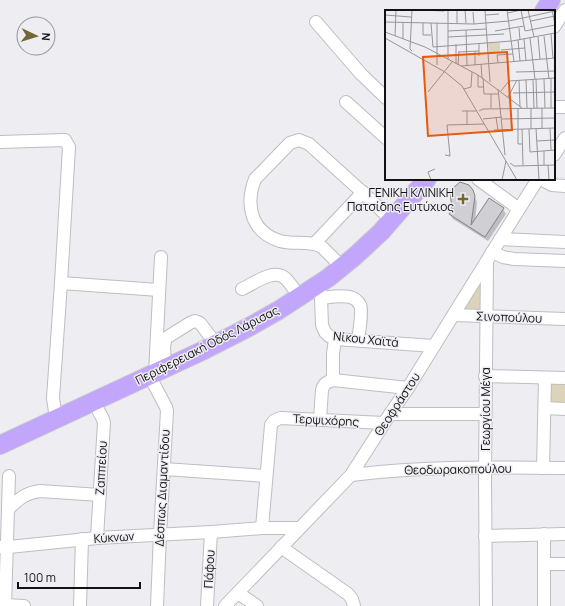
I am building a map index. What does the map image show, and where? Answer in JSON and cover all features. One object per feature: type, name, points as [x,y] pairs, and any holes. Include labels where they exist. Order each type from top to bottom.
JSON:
[{"type":"highway","points":[[545,10],[551,0]]},
{"type":"highway","name":"Περιφερειακή Οδός Λάρισας","points":[[0,445],[249,328],[300,297],[320,291],[342,267],[366,247],[426,180]]},
{"type":"street","points":[[555,25],[565,10]]},
{"type":"street","points":[[316,22],[361,74],[385,97]]},
{"type":"street","points":[[346,102],[385,137]]},
{"type":"street","points":[[555,107],[565,108]]},
{"type":"street","points":[[555,153],[565,138]]},
{"type":"street","points":[[0,142],[65,140],[69,147],[53,398],[56,419]]},
{"type":"street","points":[[342,267],[322,247],[314,244],[280,241],[263,233],[253,219],[250,200],[255,179],[290,142],[299,140],[309,144],[363,192],[391,220]]},
{"type":"street","points":[[479,180],[519,209]]},
{"type":"street","name":"Θεοφράστου","points":[[225,606],[351,475],[408,388],[538,180]]},
{"type":"street","points":[[542,180],[552,184],[565,186]]},
{"type":"street","points":[[314,244],[363,192]]},
{"type":"street","points":[[490,257],[563,261],[563,242],[500,240]]},
{"type":"street","points":[[532,260],[533,241]]},
{"type":"street","points":[[156,372],[161,257]]},
{"type":"street","name":"Γεωργίου Μέγα","points":[[486,606],[485,414],[490,257]]},
{"type":"street","points":[[242,290],[268,276],[278,274],[286,278],[300,297]]},
{"type":"street","points":[[61,284],[159,290]]},
{"type":"street","points":[[320,291],[342,297],[350,297],[356,300],[360,305],[361,311],[358,340]]},
{"type":"street","name":"Νίκου Χαϊτά","points":[[320,291],[322,325],[325,332],[335,339],[434,346]]},
{"type":"street","name":"Σινοπούλου","points":[[454,315],[565,319]]},
{"type":"street","points":[[156,372],[166,338],[190,323],[195,321],[200,323],[216,344]]},
{"type":"street","points":[[320,420],[335,339]]},
{"type":"street","name":"Δέσπως Διαμαντίδου","points":[[156,372],[167,411],[157,606]]},
{"type":"street","points":[[486,376],[565,378]]},
{"type":"street","points":[[543,468],[545,378]]},
{"type":"street","points":[[328,383],[408,388]]},
{"type":"street","name":"Ζαππείου","points":[[93,401],[104,423],[97,538]]},
{"type":"street","points":[[545,408],[565,409]]},
{"type":"street","name":"Τερψιχόρης","points":[[266,476],[270,425],[277,419],[387,419],[485,414]]},
{"type":"street","name":"Θεοδωρακοπούλου","points":[[351,475],[412,469],[485,471],[565,468]]},
{"type":"street","points":[[164,469],[266,476],[262,528]]},
{"type":"street","points":[[485,471],[565,475]]},
{"type":"street","points":[[10,476],[8,509],[3,547],[5,606],[24,606]]},
{"type":"street","points":[[8,509],[31,492],[40,491],[100,495]]},
{"type":"street","name":"Κύκνων","points":[[3,547],[97,538],[262,528],[299,528]]},
{"type":"street","name":"Πάφου","points":[[207,606],[211,532]]},
{"type":"street","points":[[544,534],[544,606]]},
{"type":"street","points":[[485,536],[564,534]]},
{"type":"street","points":[[80,606],[82,539]]},
{"type":"street","points":[[281,547],[348,594],[352,599],[354,606]]},
{"type":"street","points":[[544,564],[565,564]]},
{"type":"street","points":[[238,593],[257,606]]},
{"type":"shaded area","points":[[481,279],[482,315],[460,315]]},
{"type":"shaded area","points":[[548,383],[565,383],[565,407],[547,406]]},
{"type":"building","points":[[460,182],[469,185],[475,196],[471,225],[489,198],[504,208],[485,237],[449,214],[452,209],[450,192]]},
{"type":"place","name":"ΓΕΝΙΚΗ ΚΛΙΝΙΚΗ Πατσίδης Ευτύχιος","points":[[463,199]]}]
